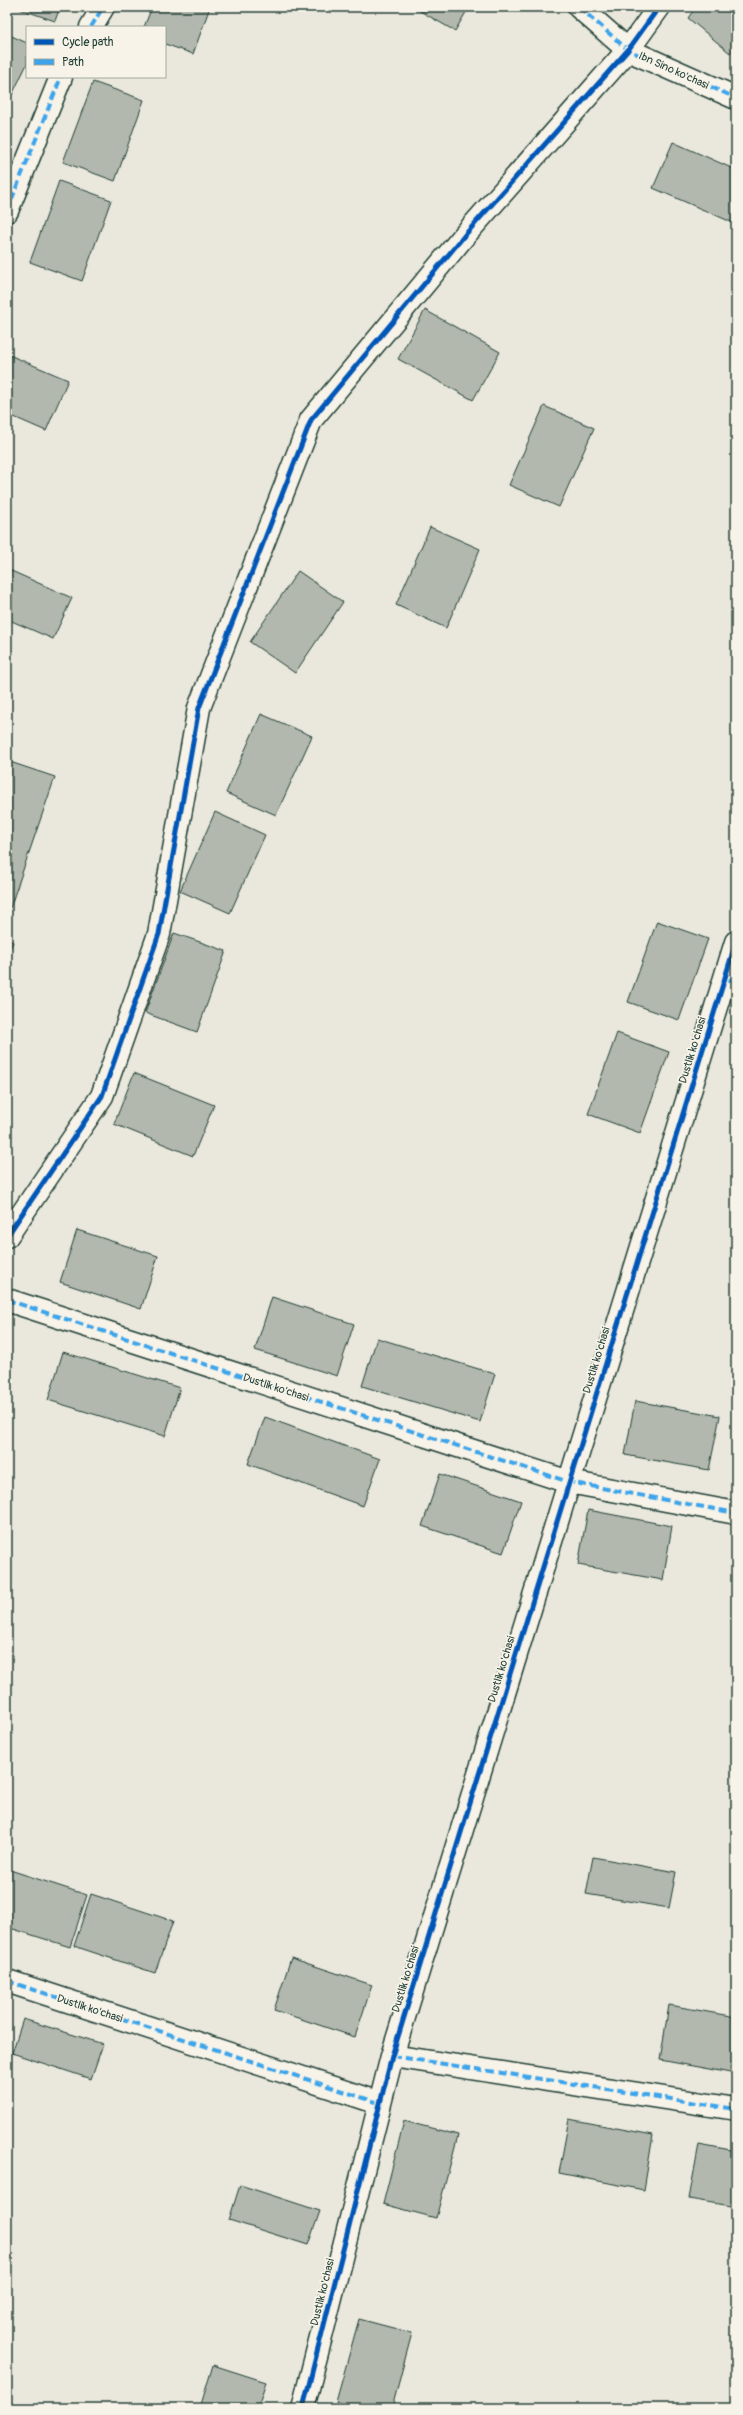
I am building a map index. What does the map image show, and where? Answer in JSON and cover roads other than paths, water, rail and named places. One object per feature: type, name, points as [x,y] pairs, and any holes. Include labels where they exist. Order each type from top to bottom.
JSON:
[{"type":"street","points":[[92,26],[103,7]]},
{"type":"street","name":"Ibn Sino ko'chasi","points":[[578,7],[628,50],[736,98]]},
{"type":"street","points":[[7,1236],[102,1096],[158,934],[199,708],[311,420],[464,236],[628,50],[659,7]]},
{"type":"street","points":[[7,212],[61,78]]},
{"type":"street","name":"Dustlik ko'chasi","points":[[303,2408],[392,2056],[569,1482],[730,980],[736,942]]},
{"type":"street","name":"Dustlik ko'chasi","points":[[7,1300],[569,1482],[736,1513]]},
{"type":"street","name":"Dustlik ko'chasi","points":[[7,1981],[379,2103]]},
{"type":"street","points":[[392,2056],[736,2109]]}]
